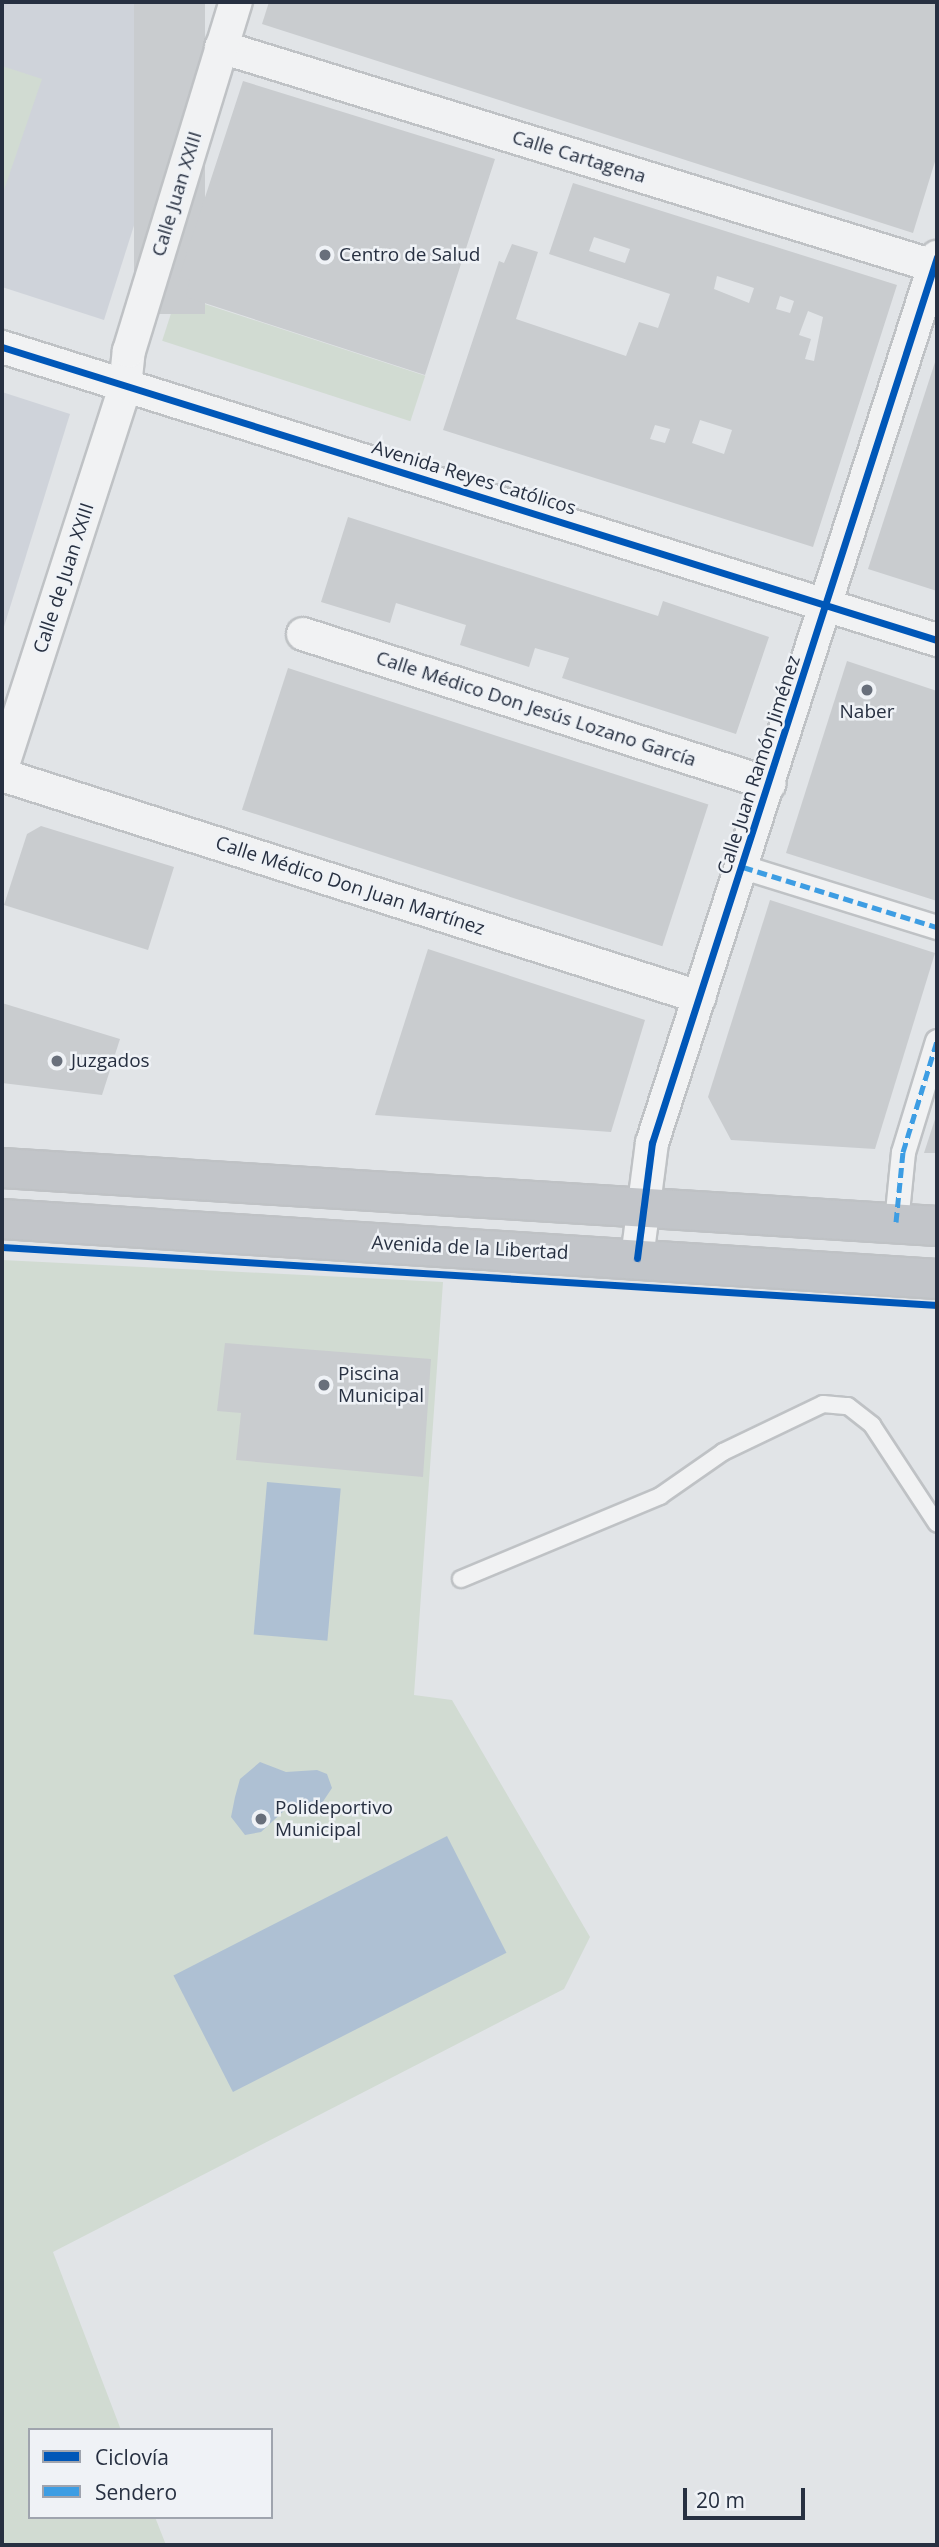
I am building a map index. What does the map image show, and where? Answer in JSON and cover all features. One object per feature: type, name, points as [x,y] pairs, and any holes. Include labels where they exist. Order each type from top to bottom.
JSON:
[{"type":"main road","points":[[2,1168],[646,1205],[937,1226]]},
{"type":"main road","name":"Avenida de la Libertad","points":[[2,1219],[937,1279]]},
{"type":"street","name":"Calle Juan XXIII","points":[[125,387],[128,351],[236,2]]},
{"type":"street","name":"Calle Cartagena","points":[[221,47],[936,264]]},
{"type":"street","name":"Calle Juan Ramón Jiménez","points":[[638,1258],[652,1143],[936,264]]},
{"type":"street","name":"Avenida Reyes Católicos","points":[[2,347],[937,640]]},
{"type":"street","name":"Calle de Juan XXIII","points":[[2,768],[125,387]]},
{"type":"street","name":"Calle Médico Don Jesús Lozano García","points":[[303,634],[770,784]]},
{"type":"street","name":"Calle Médico Don Juan Martínez","points":[[2,775],[699,997]]},
{"type":"street","points":[[743,867],[937,927]]},
{"type":"street","points":[[896,1222],[903,1152],[937,1041]]},
{"type":"lane","points":[[461,1579],[660,1496],[723,1452],[823,1404],[848,1406],[872,1425],[937,1524]]},
{"type":"shaded area","points":[[2,2],[205,2],[104,320],[2,287]]},
{"type":"shaded area","points":[[2,66],[42,79],[3,193],[2,193]]},
{"type":"shaded area","points":[[177,295],[425,376],[410,421],[162,341]]},
{"type":"shaded area","points":[[2,392],[70,414],[2,633]]},
{"type":"shaded area","name":"Polideportivo Municipal","points":[[2,1260],[443,1282],[414,1695],[452,1700],[590,1937],[564,1989],[53,2252],[120,2428],[28,2428],[28,2519],[156,2519],[166,2545],[2,2545]]},
{"type":"water","points":[[267,1482],[341,1488],[327,1641],[254,1634]]},
{"type":"water","points":[[260,1762],[286,1772],[317,1770],[327,1774],[332,1788],[322,1803],[287,1808],[261,1832],[245,1835],[231,1817],[235,1797],[240,1779]]},
{"type":"water","points":[[447,1836],[506,1953],[233,2092],[173,1975]]},
{"type":"building","points":[[134,2],[205,2],[205,314],[134,314]]},
{"type":"building","points":[[269,2],[937,2],[937,155],[913,233],[262,24]]},
{"type":"building","name":"Centro de Salud","points":[[243,81],[495,159],[425,375],[186,297],[190,280],[179,277]]},
{"type":"building","points":[[573,183],[897,285],[813,547],[443,430],[499,261],[504,263],[512,244],[538,252],[516,319],[626,356],[639,322],[658,328],[670,294],[549,254]],"holes":[[[594,237],[630,249],[625,263],[589,251]],[[717,276],[754,288],[749,303],[714,289]],[[780,296],[794,301],[790,313],[776,309]],[[808,311],[823,317],[814,361],[805,359],[811,339],[799,335]],[[700,420],[732,430],[724,454],[692,443]],[[655,425],[670,429],[665,443],[650,439]]]},
{"type":"building","points":[[937,356],[937,591],[868,569]]},
{"type":"building","points":[[348,517],[658,616],[663,601],[769,637],[736,734],[562,678],[569,658],[535,648],[529,667],[460,645],[466,625],[396,603],[390,623],[321,602]]},
{"type":"building","points":[[847,661],[937,691],[937,901],[786,853]]},
{"type":"building","points":[[288,668],[708,805],[662,946],[242,810]]},
{"type":"building","points":[[41,826],[174,867],[148,950],[4,905],[27,834]]},
{"type":"building","points":[[770,900],[935,953],[875,1149],[731,1140],[708,1097]]},
{"type":"building","points":[[428,949],[645,1020],[611,1132],[375,1115]]},
{"type":"building","name":"Juzgados","points":[[2,1003],[120,1039],[102,1095],[2,1083]]},
{"type":"building","points":[[937,1113],[937,1153],[924,1153]]},
{"type":"building","points":[[225,1343],[431,1359],[423,1477],[236,1460],[241,1413],[217,1411]]},
{"type":"marked path","points":[[743,867],[937,927]]},
{"type":"marked path","points":[[896,1222],[903,1152],[937,1041]]},
{"type":"cycle path","points":[[637,1258],[652,1143],[937,257]]},
{"type":"cycle path","points":[[2,347],[937,640]]},
{"type":"cycle path","points":[[2,1247],[937,1305]]},
{"type":"place","name":"Centro de Salud","points":[[325,255]]},
{"type":"place","name":"Naber","points":[[867,690]]},
{"type":"place","name":"Juzgados","points":[[57,1061]]},
{"type":"place","name":"Piscina Municipal","points":[[324,1385]]},
{"type":"place","name":"Polideportivo Municipal","points":[[261,1819]]}]
